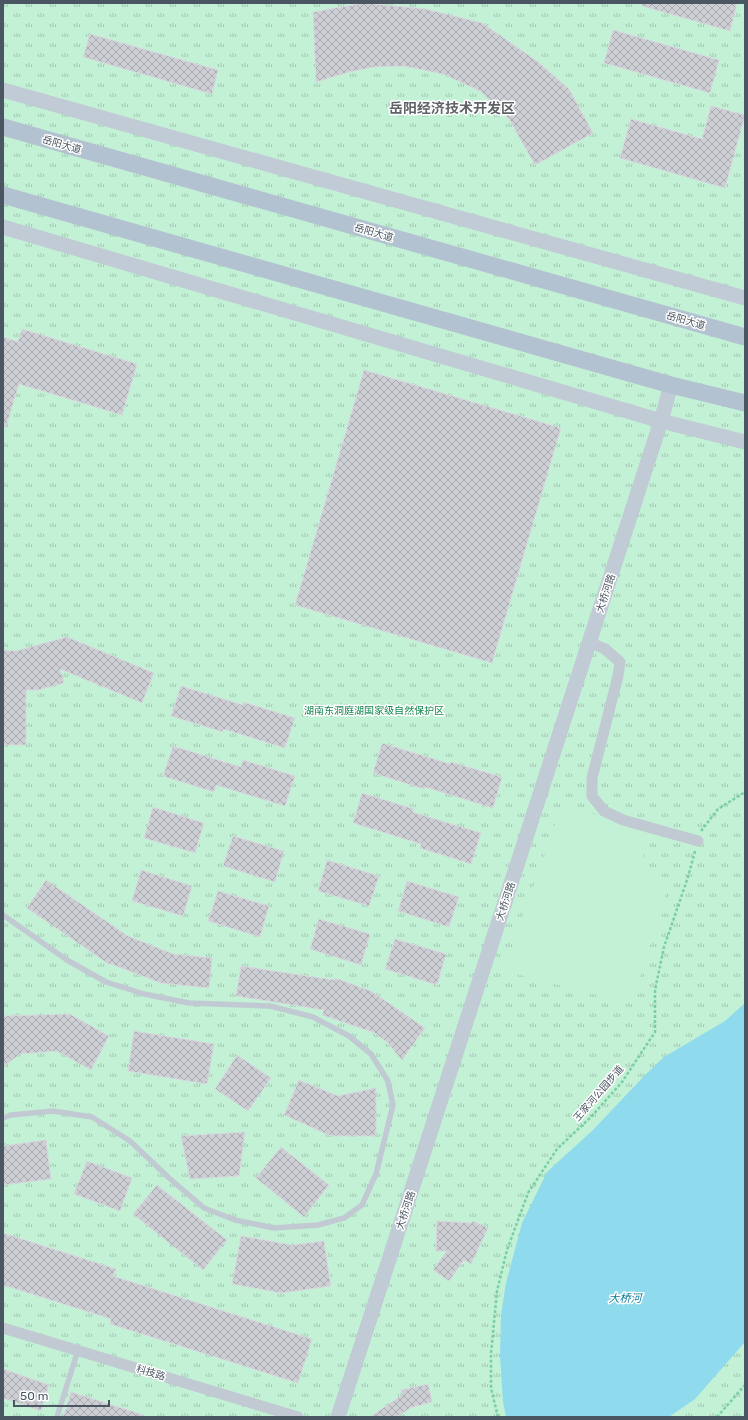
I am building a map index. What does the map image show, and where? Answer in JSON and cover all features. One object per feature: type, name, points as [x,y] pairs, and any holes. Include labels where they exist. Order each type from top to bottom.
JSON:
[{"type":"main road","points":[[3,90],[745,298]]},
{"type":"main road","name":"岳阳大道","points":[[3,127],[745,337]]},
{"type":"main road","points":[[3,195],[671,385],[745,403]]},
{"type":"main road","points":[[3,227],[661,421],[745,442]]},
{"type":"main road","name":"大桥河路","points":[[338,1417],[590,642],[661,421],[671,385]]},
{"type":"street","points":[[590,642],[605,649],[620,662],[618,676],[592,778],[592,796],[604,811],[623,820],[698,841]]},
{"type":"street","name":"科技路","points":[[3,1328],[298,1417]]},
{"type":"lane","points":[[3,915],[67,960],[106,982],[144,994],[189,1003],[270,1006],[313,1017],[349,1036],[371,1054],[388,1081],[394,1105],[376,1174],[362,1205],[344,1218],[318,1225],[274,1228],[235,1220],[204,1208],[130,1141],[92,1117],[53,1111],[11,1115],[3,1118]]},
{"type":"lane","points":[[57,1417],[78,1350]]},
{"type":"path","name":"王家河公园步道","points":[[498,1417],[491,1388],[491,1354],[496,1291],[507,1250],[528,1193],[557,1149],[591,1117],[622,1082],[655,1032],[655,990],[664,948],[701,831],[718,809],[745,792]]},
{"type":"path","points":[[717,1417],[745,1385]]},
{"type":"green space","name":"湖南东洞庭湖国家级自然保护区","points":[[3,3],[745,3],[745,1417],[3,1417]]},
{"type":"green space","points":[[562,804],[650,832],[640,867],[669,883],[632,1004],[504,971]]},
{"type":"water","name":"大桥河","points":[[745,1003],[745,1342],[695,1399],[669,1417],[506,1417],[503,1402],[500,1355],[501,1315],[506,1283],[522,1223],[547,1172],[593,1130],[664,1057],[725,1021]]},
{"type":"building","points":[[364,3],[426,9],[482,23],[537,61],[569,89],[593,133],[535,165],[509,119],[480,91],[443,74],[404,66],[374,67],[349,72],[316,82],[313,12]]},
{"type":"building","points":[[642,3],[737,3],[730,31],[642,6]]},
{"type":"building","points":[[613,30],[719,60],[710,93],[604,63]]},
{"type":"building","points":[[90,34],[218,70],[212,94],[83,57]]},
{"type":"building","points":[[711,106],[745,115],[725,188],[620,158],[631,119],[702,139]]},
{"type":"building","points":[[22,329],[137,364],[122,415],[19,384],[6,427],[3,427],[3,337],[18,342]]},
{"type":"building","points":[[364,370],[561,428],[492,663],[295,605]]},
{"type":"building","points":[[67,637],[154,673],[142,703],[60,669],[64,683],[38,690],[26,690],[26,745],[3,745],[3,650],[16,651]]},
{"type":"building","points":[[181,686],[243,705],[243,702],[295,718],[285,748],[223,729],[223,732],[171,716]]},
{"type":"building","points":[[382,743],[450,764],[451,762],[502,777],[493,808],[373,773]]},
{"type":"building","points":[[173,746],[241,767],[243,760],[295,776],[285,806],[216,785],[214,792],[163,776]]},
{"type":"building","points":[[362,793],[414,809],[412,812],[481,833],[471,864],[420,848],[421,844],[353,823]]},
{"type":"building","points":[[153,807],[204,823],[195,853],[144,838]]},
{"type":"building","points":[[233,836],[284,851],[275,882],[223,866]]},
{"type":"building","points":[[327,860],[379,876],[369,906],[318,891]]},
{"type":"building","points":[[141,870],[192,886],[183,916],[132,901]]},
{"type":"building","points":[[46,880],[128,936],[173,954],[212,958],[209,988],[161,983],[111,964],[110,965],[27,908]]},
{"type":"building","points":[[407,881],[459,897],[449,927],[398,911]]},
{"type":"building","points":[[218,891],[269,906],[260,937],[208,921]]},
{"type":"building","points":[[319,919],[370,934],[361,965],[310,949]]},
{"type":"building","points":[[395,939],[446,954],[437,985],[385,969]]},
{"type":"building","points":[[241,966],[334,980],[335,978],[371,991],[425,1028],[402,1060],[388,1043],[375,1033],[322,1015],[324,1010],[236,996]]},
{"type":"building","points":[[70,1014],[109,1036],[91,1070],[57,1051],[20,1054],[3,1067],[3,1016]]},
{"type":"building","points":[[134,1031],[214,1044],[207,1084],[128,1071]]},
{"type":"building","points":[[237,1055],[271,1078],[248,1111],[215,1089]]},
{"type":"building","points":[[299,1080],[338,1096],[376,1088],[376,1136],[331,1136],[284,1115]]},
{"type":"building","points":[[245,1132],[239,1176],[190,1179],[181,1136]]},
{"type":"building","points":[[46,1140],[51,1179],[3,1185],[3,1146]]},
{"type":"building","points":[[281,1147],[329,1185],[304,1217],[256,1178]]},
{"type":"building","points":[[87,1161],[132,1178],[120,1211],[74,1194]]},
{"type":"building","points":[[157,1185],[227,1240],[203,1270],[133,1214]]},
{"type":"building","points":[[437,1221],[472,1223],[473,1221],[488,1228],[471,1264],[464,1260],[449,1281],[433,1270],[447,1251],[436,1251]]},
{"type":"building","points":[[3,1233],[116,1269],[113,1276],[312,1339],[298,1383],[110,1324],[111,1319],[3,1285]]},
{"type":"building","points":[[241,1236],[292,1245],[324,1241],[331,1286],[281,1293],[232,1284]]},
{"type":"building","points":[[3,1369],[49,1385],[41,1411],[3,1398]]},
{"type":"building","points":[[428,1384],[432,1402],[410,1408],[397,1417],[370,1417],[402,1395],[401,1390]]},
{"type":"building","points":[[71,1392],[144,1415],[144,1417],[63,1417]]},
{"type":"district","name":"岳阳经济技术开发区","points":[[452,108]]}]
